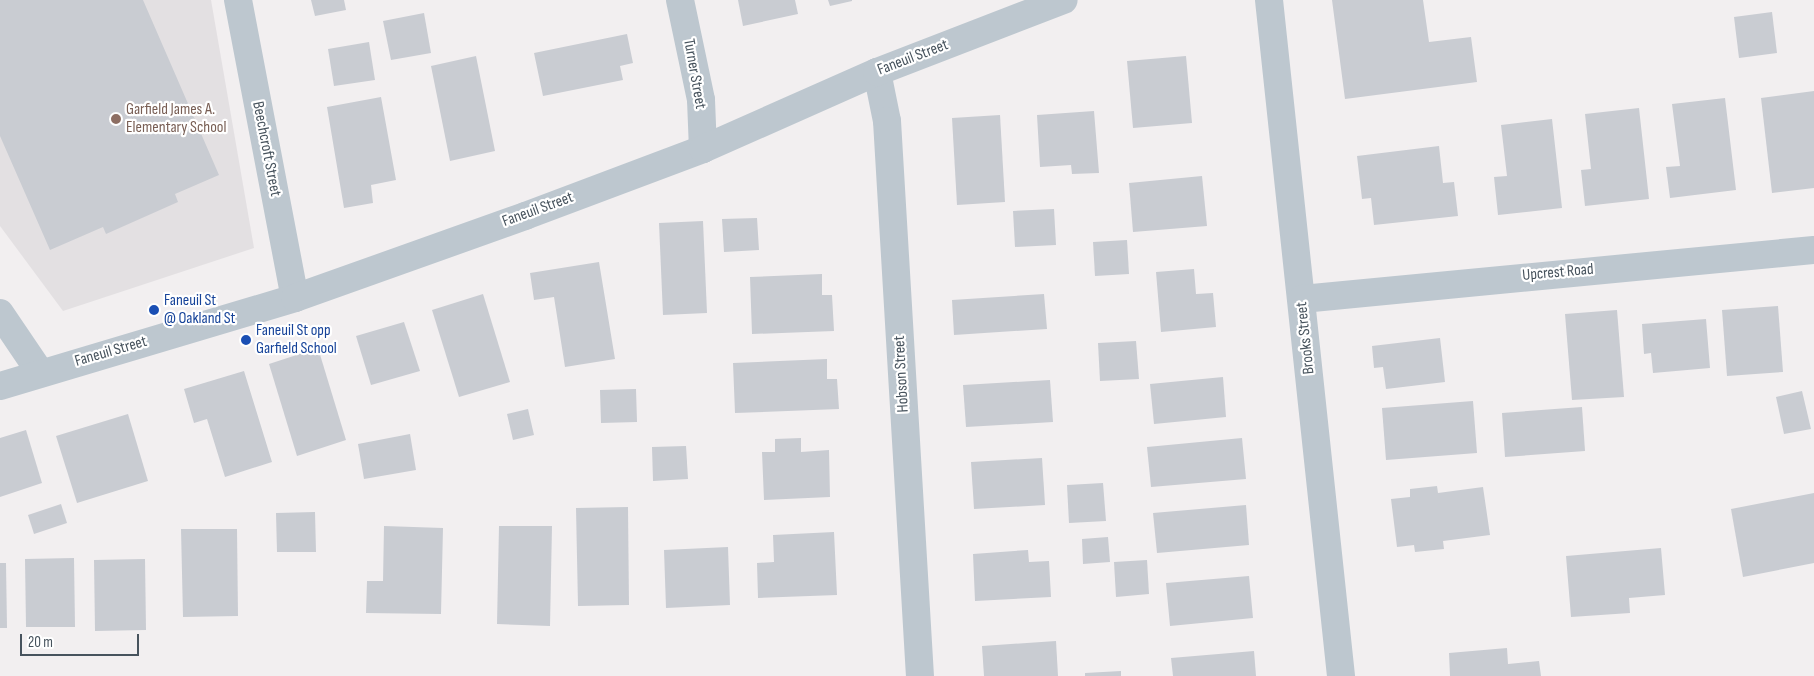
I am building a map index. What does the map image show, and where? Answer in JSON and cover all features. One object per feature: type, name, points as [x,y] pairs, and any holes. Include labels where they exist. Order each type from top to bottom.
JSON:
[{"type":"street","name":"Beechcroft Street","points":[[238,0],[295,298]]},
{"type":"street","name":"Turner Street","points":[[680,0],[701,100],[703,149]]},
{"type":"street","name":"Faneuil Street","points":[[0,386],[40,372],[295,298],[703,149],[877,72],[1064,0]]},
{"type":"street","name":"Brooks Street","points":[[1269,0],[1341,676]]},
{"type":"street","name":"Hobson Street","points":[[877,72],[887,121],[920,676]]},
{"type":"street","name":"Upcrest Road","points":[[1302,299],[1814,250]]},
{"type":"street","points":[[0,313],[40,372]]},
{"type":"shaded area","name":"Garfield James A. Elementary School","points":[[0,0],[211,0],[254,248],[63,311],[0,226]]},
{"type":"building","name":"Garfield James A. Elementary School","points":[[0,0],[143,0],[219,175],[175,194],[178,202],[106,234],[103,227],[50,250],[0,136]]},
{"type":"building","points":[[311,0],[344,0],[346,10],[315,16]]},
{"type":"building","points":[[738,0],[795,0],[798,14],[743,26]]},
{"type":"building","points":[[828,0],[852,0],[852,1],[830,6]]},
{"type":"building","points":[[1332,0],[1423,0],[1429,42],[1471,37],[1477,82],[1345,99]]},
{"type":"building","points":[[1772,12],[1777,53],[1739,58],[1734,17]]},
{"type":"building","points":[[424,13],[431,53],[391,60],[383,21]]},
{"type":"building","points":[[627,34],[633,63],[620,66],[623,80],[543,96],[534,53]]},
{"type":"building","points":[[369,42],[375,80],[334,86],[328,49]]},
{"type":"building","points":[[476,56],[495,151],[450,161],[431,66]]},
{"type":"building","points":[[1186,56],[1192,123],[1133,128],[1127,61]]},
{"type":"building","points":[[1814,91],[1814,188],[1772,193],[1761,98]]},
{"type":"building","points":[[381,97],[396,180],[371,185],[373,203],[344,208],[327,107]]},
{"type":"building","points":[[1725,98],[1736,190],[1670,198],[1666,167],[1680,166],[1672,104]]},
{"type":"building","points":[[1639,108],[1649,199],[1585,206],[1581,170],[1591,169],[1585,114]]},
{"type":"building","points":[[1094,111],[1099,173],[1072,174],[1071,165],[1040,167],[1037,115]]},
{"type":"building","points":[[1000,115],[1005,202],[957,205],[952,118]]},
{"type":"building","points":[[1552,119],[1562,208],[1498,215],[1494,177],[1507,176],[1501,125]]},
{"type":"building","points":[[1439,146],[1443,183],[1454,182],[1458,216],[1374,225],[1371,198],[1362,199],[1357,156]]},
{"type":"building","points":[[1202,176],[1207,226],[1133,232],[1129,183]]},
{"type":"building","points":[[1054,209],[1056,245],[1015,247],[1013,211]]},
{"type":"building","points":[[757,218],[759,250],[724,252],[722,219]]},
{"type":"building","points":[[703,221],[707,313],[663,315],[659,223]]},
{"type":"building","points":[[1127,240],[1129,274],[1095,276],[1093,242]]},
{"type":"building","points":[[599,262],[615,359],[565,367],[554,297],[534,300],[530,273]]},
{"type":"building","points":[[1194,269],[1196,294],[1213,293],[1216,327],[1161,332],[1156,272]]},
{"type":"building","points":[[822,274],[822,295],[832,295],[834,331],[752,334],[750,277]]},
{"type":"building","points":[[483,294],[510,382],[459,397],[432,310]]},
{"type":"building","points":[[1044,294],[1047,329],[954,335],[952,300]]},
{"type":"building","points":[[1778,306],[1783,372],[1727,376],[1722,310]]},
{"type":"building","points":[[1617,310],[1624,397],[1572,400],[1565,314]]},
{"type":"building","points":[[1706,319],[1710,368],[1653,373],[1651,353],[1644,354],[1642,324]]},
{"type":"building","points":[[404,322],[420,371],[371,385],[356,336]]},
{"type":"building","points":[[1440,338],[1445,382],[1386,389],[1383,367],[1374,368],[1372,346]]},
{"type":"building","points":[[1136,341],[1139,379],[1100,381],[1098,343]]},
{"type":"building","points":[[318,348],[346,440],[297,456],[269,364]]},
{"type":"building","points":[[827,359],[827,379],[837,379],[839,409],[735,413],[733,363]]},
{"type":"building","points":[[244,371],[272,462],[225,477],[207,419],[194,423],[184,389]]},
{"type":"building","points":[[1223,377],[1226,417],[1154,424],[1150,384]]},
{"type":"building","points":[[1050,380],[1053,422],[966,427],[963,385]]},
{"type":"building","points":[[636,389],[637,422],[601,423],[600,390]]},
{"type":"building","points":[[1802,391],[1811,429],[1784,434],[1776,397]]},
{"type":"building","points":[[1473,401],[1477,453],[1386,460],[1382,408]]},
{"type":"building","points":[[1582,407],[1585,451],[1505,457],[1502,413]]},
{"type":"building","points":[[528,409],[534,435],[513,440],[507,414]]},
{"type":"building","points":[[128,414],[148,481],[77,503],[56,436]]},
{"type":"building","points":[[26,430],[42,483],[0,497],[0,438]]},
{"type":"building","points":[[410,434],[416,470],[364,479],[358,444]]},
{"type":"building","points":[[801,438],[801,452],[829,450],[830,497],[764,500],[762,452],[775,452],[775,439]]},
{"type":"building","points":[[1242,438],[1246,479],[1151,487],[1147,447]]},
{"type":"building","points":[[686,446],[688,479],[653,481],[652,447]]},
{"type":"building","points":[[1042,458],[1045,505],[974,509],[971,462]]},
{"type":"building","points":[[1103,483],[1106,521],[1069,523],[1067,485]]},
{"type":"building","points":[[1437,486],[1438,493],[1483,487],[1490,535],[1443,541],[1444,549],[1415,552],[1414,545],[1397,547],[1391,499],[1410,497],[1410,489]]},
{"type":"building","points":[[1814,493],[1814,563],[1743,577],[1731,509]]},
{"type":"building","points":[[61,504],[67,523],[34,534],[28,515]]},
{"type":"building","points":[[1246,505],[1249,545],[1157,553],[1153,513]]},
{"type":"building","points":[[628,507],[629,605],[578,606],[576,508]]},
{"type":"building","points":[[315,512],[316,552],[277,552],[276,513]]},
{"type":"building","points":[[384,526],[443,528],[441,614],[366,613],[367,581],[383,581]]},
{"type":"building","points":[[499,526],[552,526],[550,626],[497,624]]},
{"type":"building","points":[[181,529],[237,529],[238,616],[183,617]]},
{"type":"building","points":[[834,532],[837,595],[758,598],[757,563],[774,562],[773,535]]},
{"type":"building","points":[[1108,537],[1110,562],[1083,564],[1082,539]]},
{"type":"building","points":[[728,547],[730,605],[666,608],[664,550]]},
{"type":"building","points":[[1661,548],[1665,595],[1629,598],[1630,613],[1571,617],[1566,556]]},
{"type":"building","points":[[1028,550],[1029,562],[1049,561],[1051,597],[975,601],[973,554]]},
{"type":"building","points":[[74,558],[75,627],[26,627],[25,559]]},
{"type":"building","points":[[145,559],[146,630],[95,631],[94,560]]},
{"type":"building","points":[[1147,560],[1149,594],[1116,597],[1114,562]]},
{"type":"building","points":[[0,563],[6,563],[7,628],[0,628]]},
{"type":"building","points":[[1249,576],[1253,618],[1170,626],[1166,583]]},
{"type":"building","points":[[1056,641],[1058,676],[984,676],[982,646]]},
{"type":"building","points":[[1507,648],[1508,664],[1539,661],[1541,676],[1450,676],[1449,653]]},
{"type":"building","points":[[1254,651],[1256,676],[1173,676],[1171,658]]},
{"type":"building","points":[[1121,671],[1121,676],[1085,676],[1085,673]]},
{"type":"place","name":"Garfield James A. Elementary School","points":[[116,119]]},
{"type":"place","name":"Faneuil St @ Oakland St","points":[[154,310]]},
{"type":"place","name":"Faneuil St opp Garfield School","points":[[246,340]]}]
